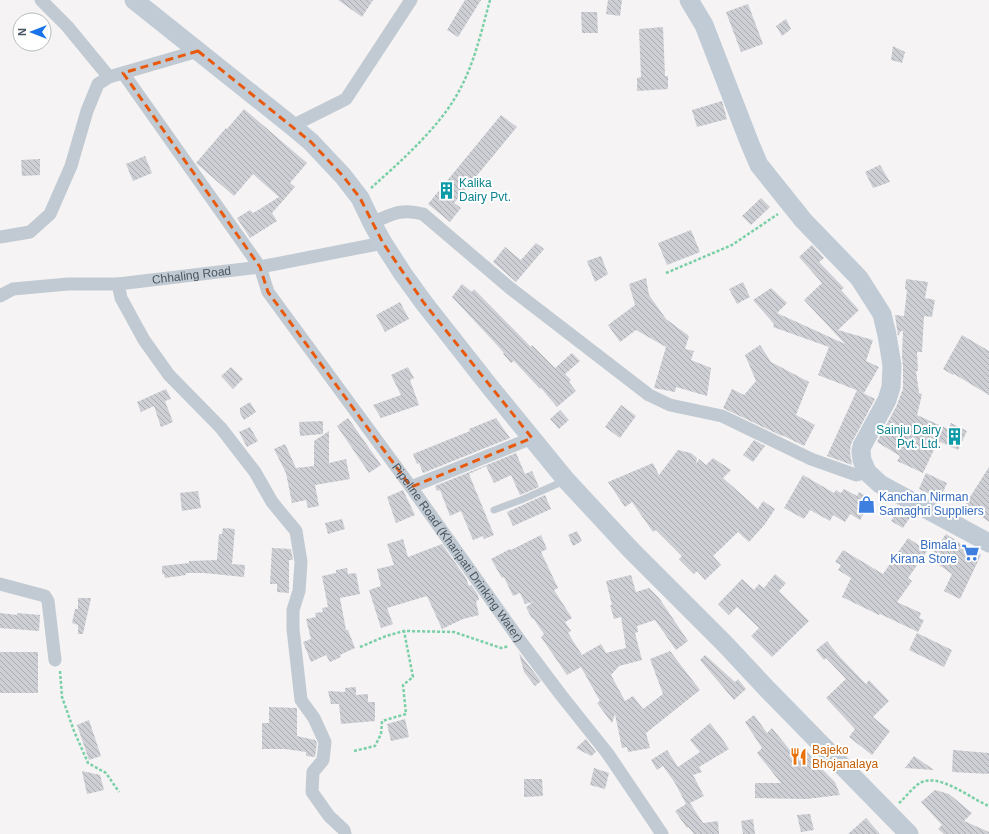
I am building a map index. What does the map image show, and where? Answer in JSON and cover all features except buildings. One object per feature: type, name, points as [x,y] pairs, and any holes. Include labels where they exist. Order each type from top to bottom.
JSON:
[{"type":"main road","points":[[134,0],[292,126],[311,142],[343,176],[360,198],[383,244],[424,303],[566,480],[631,550],[726,644],[767,689],[908,834]]},
{"type":"main road","points":[[689,0],[704,25],[750,144],[760,165],[803,220],[859,278],[882,314],[892,366],[891,387],[887,400],[862,446],[861,456],[867,472],[880,484],[988,539]]},
{"type":"street","points":[[41,0],[67,26],[109,77]]},
{"type":"street","points":[[292,126],[346,99],[411,0]]},
{"type":"street","points":[[0,237],[30,232],[50,214],[70,166],[87,111],[98,84],[109,77],[198,51]]},
{"type":"street","name":"Pipeline Road (Kharipati Drinking Water)","points":[[123,73],[260,267],[268,292],[411,487],[521,642],[608,754],[662,834]]},
{"type":"street","points":[[372,223],[394,212],[405,211],[423,214],[510,288],[649,395],[670,405],[722,416],[811,459],[856,475],[867,472]]},
{"type":"street","name":"Chhaling Road","points":[[0,296],[13,289],[68,284],[118,284],[260,267],[383,244]]},
{"type":"street","points":[[118,284],[121,298],[136,326],[165,370],[220,428],[255,472],[272,502],[296,531],[301,562],[299,591],[293,610],[293,629],[301,700],[314,718],[325,742],[322,760],[313,772],[312,792],[329,816],[344,830],[345,834]]},
{"type":"street","points":[[411,487],[532,438]]},
{"type":"street","points":[[0,584],[46,596],[48,601],[55,660]]},
{"type":"lane","points":[[494,510],[566,480]]},
{"type":"path","points":[[360,198],[394,168],[440,120],[456,97],[474,55],[490,0]]},
{"type":"path","points":[[666,273],[732,245],[791,204]]},
{"type":"path","points":[[360,647],[386,636],[404,631],[454,632],[501,648],[521,642]]},
{"type":"path","points":[[354,751],[375,746],[381,734],[382,721],[406,714],[403,685],[414,677],[404,631]]},
{"type":"path","points":[[55,660],[59,666],[61,675],[62,698],[88,763],[106,773],[118,792]]},
{"type":"path","points":[[889,813],[919,783],[927,780],[938,780],[989,806]]},
{"type":"highlighted area","points":[[198,51],[311,142],[343,176],[360,198],[383,243],[424,303],[532,438],[411,487],[268,292],[260,267],[123,73]]},
{"type":"place","name":"Kalika Dairy Pvt.","points":[[446,190]]},
{"type":"place","name":"Sainju Dairy Pvt. Ltd.","points":[[954,437]]},
{"type":"place","name":"Kanchan Nirman Samaghri Suppliers","points":[[866,504]]},
{"type":"place","name":"Bimala Kirana Store","points":[[970,552]]},
{"type":"place","name":"Bajeko Bhojanalaya","points":[[799,757]]}]
